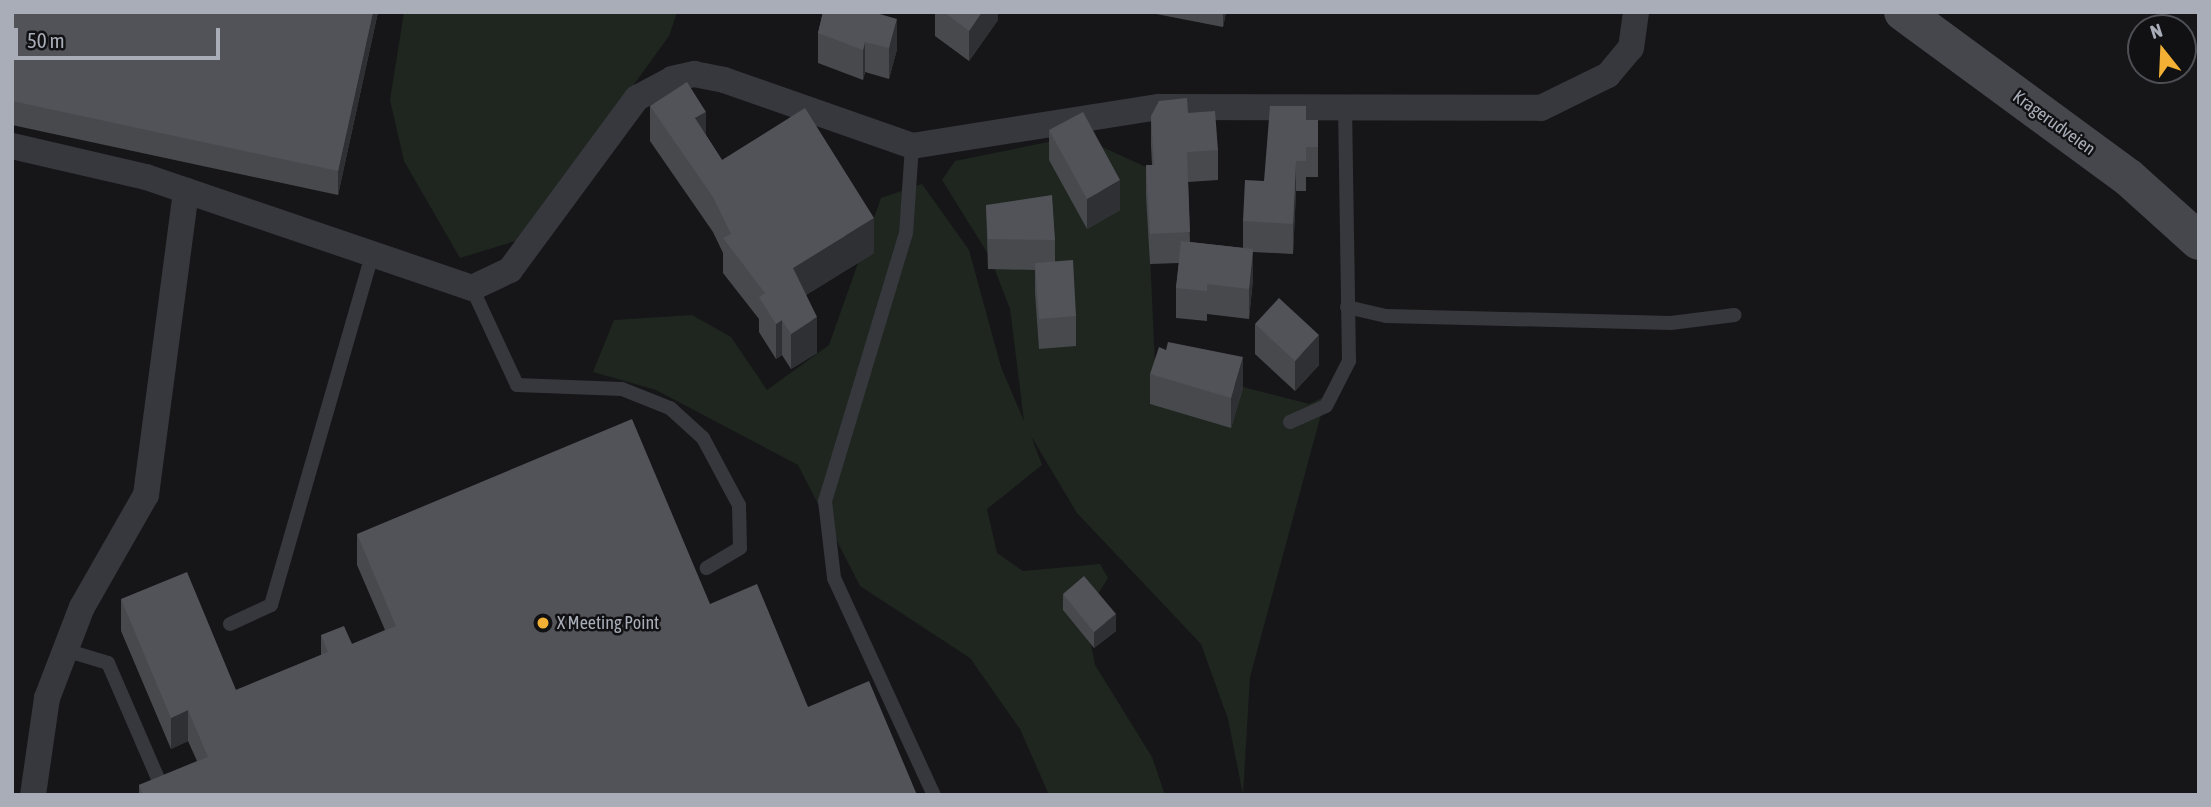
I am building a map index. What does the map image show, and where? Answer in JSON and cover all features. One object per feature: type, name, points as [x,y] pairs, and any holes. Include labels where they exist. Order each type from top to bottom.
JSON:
[{"type":"main road","name":"Kragerudveien","points":[[1903,12],[2129,178],[2199,241]]},
{"type":"street","points":[[12,146],[186,191],[472,288],[510,270],[608,132],[654,84],[694,74],[724,80],[912,146],[1147,108],[1541,108],[1569,100],[1608,75],[1631,48],[1636,12]]},
{"type":"street","points":[[33,795],[47,698],[65,650],[82,607],[146,495],[186,191]]},
{"type":"lane","points":[[1290,422],[1326,406],[1341,385],[1351,349],[1347,307],[1345,109]]},
{"type":"lane","points":[[912,146],[906,233],[825,501],[834,578],[933,795]]},
{"type":"lane","points":[[230,624],[271,605],[372,254]]},
{"type":"lane","points":[[472,288],[517,385],[622,389],[670,408],[703,438],[738,505],[740,537],[740,548],[707,568]]},
{"type":"lane","points":[[1347,307],[1386,316],[1671,323],[1734,315]]},
{"type":"lane","points":[[65,650],[108,663],[163,790]]},
{"type":"shaded area","points":[[404,12],[677,12],[669,36],[522,239],[460,258],[404,161],[390,100]]},
{"type":"shaded area","points":[[1078,136],[1146,167],[1155,364],[1309,404],[1326,396],[1250,677],[1243,795],[1228,719],[1201,644],[1077,513],[1031,436],[1042,465],[987,509],[997,553],[1023,571],[1100,564],[1108,578],[1085,615],[1095,665],[1152,757],[1165,795],[1049,795],[1020,729],[970,658],[860,586],[798,465],[656,390],[593,372],[614,320],[692,315],[731,337],[767,390],[829,345],[881,198],[922,184],[969,250],[1001,367],[1024,421],[1010,309],[990,257],[942,180],[955,161]]},
{"type":"building","points":[[12,12],[373,12],[338,171],[12,101]]},
{"type":"building","points":[[823,12],[873,12],[897,19],[889,48],[865,42],[863,50],[818,33]]},
{"type":"building","points":[[944,12],[982,12],[969,31]]},
{"type":"building","points":[[687,82],[706,112],[695,118],[722,160],[805,108],[874,218],[793,268],[817,317],[791,334],[782,320],[776,324],[759,297],[765,293],[723,238],[731,234],[713,197],[650,106]]},
{"type":"building","points":[[1187,98],[1188,113],[1215,111],[1218,150],[1187,152],[1190,232],[1150,234],[1146,165],[1154,165],[1151,116],[1159,101]]},
{"type":"building","points":[[1270,106],[1306,106],[1306,120],[1318,120],[1318,147],[1306,147],[1306,161],[1296,161],[1293,224],[1243,221],[1245,180],[1264,181]]},
{"type":"building","points":[[1083,112],[1120,180],[1087,199],[1049,130]]},
{"type":"building","points":[[1052,195],[1055,240],[988,239],[986,205]]},
{"type":"building","points":[[1181,241],[1253,249],[1249,289],[1207,284],[1207,291],[1176,288]]},
{"type":"building","points":[[1073,260],[1076,316],[1039,319],[1035,263]]},
{"type":"building","points":[[1279,298],[1319,335],[1295,361],[1255,324]]},
{"type":"building","points":[[1168,342],[1243,357],[1231,398],[1150,374],[1159,347],[1166,350]]},
{"type":"building","name":"X Meeting Point","points":[[632,419],[710,604],[757,584],[808,707],[869,681],[917,795],[143,795],[139,785],[208,757],[188,710],[171,718],[121,599],[187,572],[236,690],[328,652],[321,635],[344,626],[352,644],[396,626],[357,534]]},
{"type":"building","points":[[1084,576],[1116,614],[1094,632],[1063,594]]},
{"type":"place","name":"X Meeting Point","points":[[543,623]]}]
